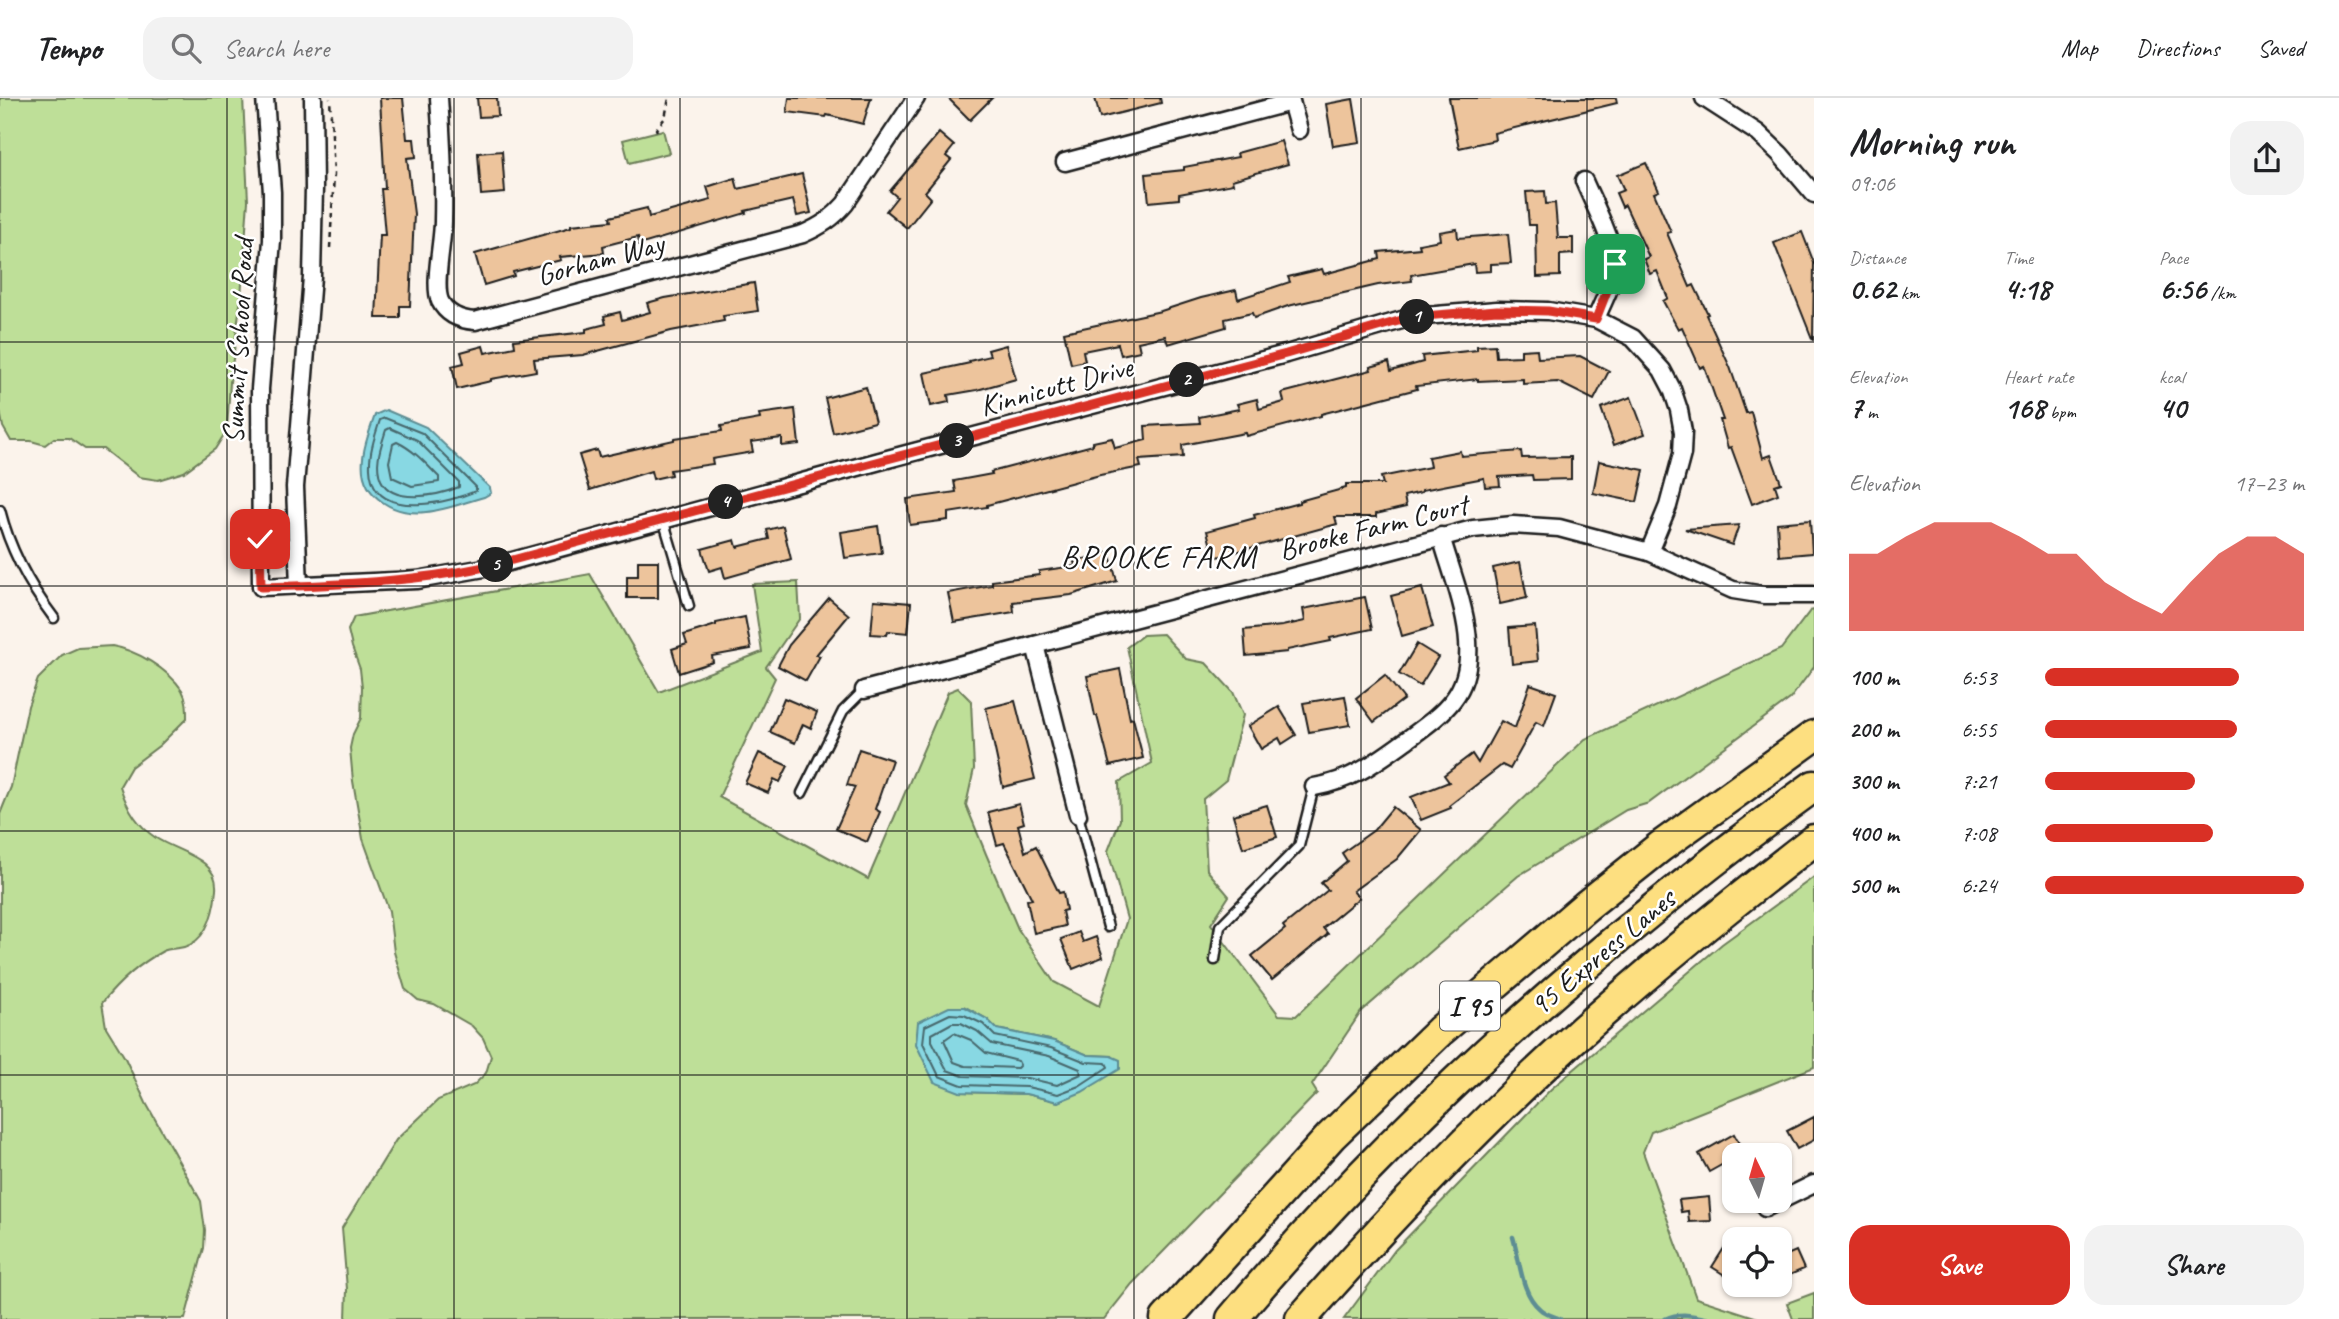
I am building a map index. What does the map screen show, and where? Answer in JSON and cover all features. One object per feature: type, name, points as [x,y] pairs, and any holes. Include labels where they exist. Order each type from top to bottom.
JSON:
[{"type":"highway","name":"I 95","points":[[1166,1319],[1331,1136],[1440,1031],[1649,855],[1720,801],[1814,736]]},
{"type":"highway","name":"95 Express Lanes","points":[[1233,1319],[1327,1212],[1400,1136],[1566,980],[1660,901],[1814,786]]},
{"type":"highway","points":[[1301,1319],[1404,1206],[1493,1115],[1571,1041],[1652,969],[1814,840]]},
{"type":"street","name":"Summit School Road","points":[[261,587],[260,389],[272,240],[272,192],[265,98]]},
{"type":"street","points":[[299,586],[295,487],[312,277],[313,98]]},
{"type":"street","name":"Gorham Way","points":[[439,98],[443,225],[437,291],[444,307],[454,316],[475,321],[803,234],[819,227],[845,205],[916,98]]},
{"type":"street","points":[[1704,98],[1758,133],[1814,194]]},
{"type":"street","points":[[1065,162],[1291,100],[1299,130]]},
{"type":"street","points":[[1584,181],[1615,264],[1596,319]]},
{"type":"street","name":"Kinnicutt Drive","points":[[261,587],[417,580],[490,566],[1272,358],[1412,317],[1497,310],[1548,311],[1596,319],[1633,338],[1662,370],[1679,410],[1683,432],[1679,470],[1649,552]]},
{"type":"street","name":"Brooke Farm Court","points":[[864,690],[1441,536],[1486,527],[1546,527],[1649,552],[1733,590],[1764,595],[1814,594]]},
{"type":"street","points":[[1314,787],[1348,779],[1367,769],[1431,722],[1453,700],[1460,687],[1469,651],[1468,632],[1441,536]]},
{"type":"street","points":[[1035,645],[1078,815]]},
{"type":"street","points":[[1792,1195],[1814,1184]]},
{"type":"lane","points":[[0,510],[19,563],[36,594],[54,618]]},
{"type":"lane","points":[[663,519],[689,606]]},
{"type":"lane","points":[[802,793],[843,711],[864,690]]},
{"type":"lane","points":[[1215,960],[1220,926],[1299,846],[1314,787]]},
{"type":"lane","points":[[1078,815],[1108,927]]},
{"type":"path","points":[[657,131],[665,118],[669,98]]},
{"type":"green space","points":[[0,98],[243,98],[248,201],[227,430],[215,449],[184,472],[158,480],[139,477],[103,449],[85,449],[69,438],[54,438],[45,445],[31,441],[11,441],[3,427],[0,411]]},
{"type":"green space","points":[[663,130],[669,153],[629,163],[623,140]]},
{"type":"green space","points":[[590,574],[659,692],[762,652],[752,584],[798,582],[800,618],[766,667],[775,678],[719,797],[868,879],[948,692],[958,688],[971,701],[974,769],[966,805],[1018,929],[1054,982],[1099,1006],[1127,919],[1108,851],[1120,820],[1119,782],[1152,763],[1127,647],[1143,635],[1163,634],[1186,659],[1206,663],[1233,692],[1243,715],[1226,780],[1203,799],[1207,870],[1229,896],[1211,924],[1279,1015],[1296,1016],[1585,739],[1781,649],[1810,611],[1814,610],[1814,667],[1790,699],[1649,803],[1626,810],[1518,876],[1361,1012],[1312,1085],[1317,1093],[1132,1284],[1104,1319],[346,1319],[347,1289],[342,1228],[396,1140],[438,1100],[474,1085],[486,1073],[491,1056],[483,1038],[472,1026],[434,1004],[418,1000],[405,989],[394,952],[389,911],[363,839],[353,781],[350,748],[361,718],[362,687],[360,669],[348,630],[354,617]],"holes":[[[965,1007],[987,1019],[997,1029],[1054,1041],[1088,1055],[1111,1056],[1058,1102],[1026,1094],[960,1092]]]},
{"type":"green space","points":[[112,646],[141,656],[169,675],[182,690],[187,707],[187,718],[160,745],[131,767],[120,786],[126,801],[138,822],[150,833],[204,863],[215,879],[214,907],[199,938],[184,947],[163,951],[146,962],[122,981],[102,1003],[106,1027],[201,1201],[205,1230],[204,1248],[185,1319],[0,1319],[0,814],[11,787],[28,706],[38,679],[62,655],[78,648]]},
{"type":"green space","points":[[1814,877],[1814,1067],[1651,1132],[1643,1152],[1696,1298],[1761,1319],[1344,1319],[1395,1250],[1551,1089],[1722,944]]},
{"type":"green space","points":[[1814,1293],[1814,1319],[1793,1319],[1787,1303]]},
{"type":"water","points":[[386,410],[426,427],[490,488],[491,493],[448,508],[421,513],[399,510],[384,503],[373,494],[367,484],[363,463],[375,415]]},
{"type":"water","points":[[949,1007],[965,1007],[987,1019],[997,1029],[1054,1041],[1088,1055],[1111,1056],[1120,1060],[1120,1069],[1082,1092],[1058,1102],[1026,1094],[960,1092],[934,1082],[916,1044],[918,1022]]},
{"type":"building","points":[[380,98],[403,98],[407,139],[414,139],[416,157],[407,158],[414,214],[410,306],[400,306],[400,318],[376,318],[380,235],[385,235],[381,189],[385,189]]},
{"type":"building","points":[[477,98],[497,98],[498,116],[479,117]]},
{"type":"building","points":[[789,98],[871,98],[863,124],[827,115],[787,112]]},
{"type":"building","points":[[948,98],[992,98],[970,120]]},
{"type":"building","points":[[1095,98],[1160,98],[1161,103],[1100,118]]},
{"type":"building","points":[[1449,98],[1616,98],[1617,103],[1494,133],[1495,140],[1459,148]]},
{"type":"building","points":[[1353,99],[1360,142],[1333,146],[1326,104]]},
{"type":"building","points":[[939,133],[954,146],[946,156],[951,160],[925,192],[931,198],[907,228],[886,211],[897,197],[890,191]]},
{"type":"building","points":[[1281,141],[1288,164],[1232,180],[1233,184],[1179,194],[1179,199],[1149,202],[1146,174],[1184,170],[1184,167],[1238,157],[1237,153]]},
{"type":"building","points":[[502,151],[505,193],[481,195],[478,153]]},
{"type":"building","points":[[1646,163],[1659,191],[1654,193],[1671,232],[1667,233],[1690,287],[1694,285],[1708,314],[1706,315],[1730,367],[1746,413],[1751,412],[1763,458],[1771,455],[1781,483],[1775,485],[1778,494],[1752,504],[1731,447],[1728,448],[1720,420],[1723,420],[1704,366],[1700,368],[1682,327],[1678,329],[1663,301],[1668,298],[1657,271],[1650,274],[1644,259],[1649,257],[1625,205],[1622,207],[1616,193],[1624,190],[1617,175]]},
{"type":"building","points":[[802,174],[811,213],[797,216],[793,200],[745,211],[746,213],[639,245],[638,237],[603,246],[604,253],[560,257],[561,260],[513,272],[514,276],[484,285],[475,254],[571,225],[611,221],[610,217],[647,208],[649,217],[711,200],[707,187],[735,178],[738,189]]},
{"type":"building","points":[[1545,191],[1546,204],[1555,203],[1558,238],[1573,238],[1573,254],[1560,255],[1560,276],[1537,277],[1536,225],[1529,225],[1526,192]]},
{"type":"building","points":[[1457,229],[1458,238],[1508,234],[1511,263],[1491,264],[1491,271],[1475,272],[1474,264],[1411,275],[1412,281],[1378,285],[1288,306],[1254,318],[1252,313],[1225,319],[1226,327],[1168,344],[1165,336],[1138,342],[1140,351],[1121,355],[1118,344],[1083,351],[1085,361],[1071,364],[1064,332],[1161,311],[1236,290],[1238,299],[1290,282],[1288,277],[1322,269],[1324,274],[1380,259],[1379,252],[1420,248],[1419,244],[1440,240],[1439,232]]},
{"type":"building","points":[[1802,232],[1814,263],[1813,341],[1774,243]]},
{"type":"building","points":[[754,283],[758,311],[723,316],[724,321],[671,331],[583,355],[534,359],[536,371],[491,379],[457,389],[452,366],[464,363],[461,352],[483,346],[485,353],[515,347],[514,340],[586,332],[586,329],[606,324],[604,316],[620,312],[622,320],[650,312],[647,303]]},
{"type":"building","points":[[1006,345],[1016,379],[948,395],[949,402],[931,406],[924,373],[970,363],[969,361],[990,356],[988,350]]},
{"type":"building","points":[[1495,345],[1496,357],[1521,356],[1521,350],[1537,349],[1538,358],[1580,356],[1609,371],[1594,400],[1558,382],[1523,384],[1523,379],[1478,379],[1416,386],[1417,389],[1246,436],[1245,433],[1182,445],[1183,457],[1139,460],[1141,467],[1100,475],[987,507],[948,513],[948,520],[910,525],[907,499],[956,492],[954,481],[992,474],[991,472],[1093,445],[1093,442],[1112,438],[1115,448],[1146,440],[1145,426],[1200,423],[1199,417],[1239,409],[1237,404],[1257,399],[1259,409],[1284,402],[1282,393],[1371,370],[1370,367],[1389,362],[1391,371],[1423,362],[1422,356],[1477,350],[1477,346]]},
{"type":"building","points":[[866,387],[875,422],[833,433],[825,398]]},
{"type":"building","points":[[1631,397],[1645,434],[1614,445],[1601,408]]},
{"type":"building","points":[[795,409],[799,444],[782,446],[782,438],[751,442],[753,452],[712,459],[713,464],[670,470],[671,475],[653,479],[651,471],[590,490],[579,455],[597,450],[599,457],[674,438],[722,431],[721,426],[760,419],[759,414]]},
{"type":"building","points":[[1460,451],[1461,456],[1521,451],[1522,458],[1571,457],[1571,479],[1533,480],[1532,475],[1499,477],[1500,486],[1485,487],[1484,478],[1422,490],[1404,496],[1406,507],[1376,514],[1376,517],[1335,517],[1337,524],[1214,558],[1207,531],[1346,488],[1346,484],[1383,484],[1381,477],[1430,467],[1428,457]]},
{"type":"building","points":[[1599,461],[1644,470],[1637,502],[1593,493]]},
{"type":"building","points":[[1810,520],[1812,553],[1779,556],[1777,523]]},
{"type":"building","points":[[1739,525],[1732,545],[1685,529]]},
{"type":"building","points":[[783,526],[791,559],[725,578],[722,567],[709,571],[702,549],[735,540],[737,547],[769,539],[767,530]]},
{"type":"building","points":[[878,526],[882,553],[845,558],[841,532]]},
{"type":"building","points":[[1109,552],[1117,581],[1071,595],[1013,602],[1014,612],[954,622],[948,593],[992,585],[992,581],[1039,575],[1039,571],[1075,566],[1074,562]]},
{"type":"building","points":[[638,561],[658,561],[658,598],[627,598],[627,576],[638,576]]},
{"type":"building","points":[[1520,562],[1527,598],[1500,604],[1493,568]]},
{"type":"building","points":[[1422,588],[1433,627],[1402,636],[1391,596]]},
{"type":"building","points":[[1365,597],[1372,629],[1330,638],[1331,641],[1287,652],[1246,656],[1244,630],[1305,621],[1303,609]]},
{"type":"building","points":[[829,598],[849,615],[816,655],[820,656],[806,681],[778,666],[789,645]]},
{"type":"building","points":[[874,600],[911,603],[908,633],[888,631],[887,635],[871,634]]},
{"type":"building","points":[[745,617],[751,649],[712,656],[713,662],[679,673],[672,649],[687,644],[684,635],[716,623]]},
{"type":"building","points":[[1535,626],[1538,661],[1512,664],[1509,628]]},
{"type":"building","points":[[1417,644],[1438,657],[1420,686],[1399,674]]},
{"type":"building","points":[[1120,669],[1130,719],[1133,718],[1143,758],[1110,766],[1095,716],[1087,676]]},
{"type":"building","points":[[1385,675],[1404,699],[1374,722],[1356,698]]},
{"type":"building","points":[[1530,684],[1556,693],[1544,726],[1536,722],[1510,769],[1502,765],[1450,805],[1451,808],[1421,820],[1411,797],[1449,782],[1444,775],[1472,754],[1478,763],[1501,721],[1515,728]]},
{"type":"building","points":[[1345,696],[1350,725],[1309,732],[1303,703]]},
{"type":"building","points":[[784,698],[817,712],[811,728],[803,724],[795,743],[770,732]]},
{"type":"building","points":[[1015,701],[1035,779],[1003,787],[986,708]]},
{"type":"building","points":[[1279,707],[1296,735],[1282,744],[1279,738],[1261,749],[1248,726]]},
{"type":"building","points":[[859,749],[892,760],[875,809],[880,812],[867,842],[836,829],[855,787],[847,785]]},
{"type":"building","points":[[759,753],[788,766],[780,782],[774,779],[768,793],[745,783]]},
{"type":"building","points":[[1019,804],[1024,823],[1018,825],[1025,852],[1036,846],[1059,893],[1063,892],[1066,910],[1062,911],[1065,926],[1034,933],[1027,900],[1032,899],[1004,843],[997,845],[988,812]]},
{"type":"building","points":[[1267,805],[1277,837],[1243,848],[1233,815]]},
{"type":"building","points":[[1393,807],[1421,830],[1397,859],[1353,891],[1359,898],[1323,928],[1328,934],[1272,980],[1252,956],[1285,929],[1283,926],[1328,890],[1321,883],[1347,861],[1342,853],[1374,830]]},
{"type":"building","points":[[1079,932],[1083,942],[1096,937],[1103,957],[1073,969],[1061,939]]},
{"type":"building","points":[[1814,1117],[1814,1140],[1797,1149],[1787,1131]]},
{"type":"building","points":[[1734,1134],[1739,1143],[1722,1143],[1722,1165],[1709,1172],[1699,1154]]},
{"type":"building","points":[[1709,1197],[1711,1221],[1689,1222],[1688,1211],[1681,1212],[1679,1200]]},
{"type":"building","points":[[1722,1251],[1722,1273],[1712,1267]]},
{"type":"building","points":[[1796,1251],[1804,1269],[1792,1274],[1792,1253]]},
{"type":"waterway","points":[[1513,1237],[1529,1295],[1542,1311],[1560,1319]]},
{"type":"waterway","points":[[1665,1319],[1681,1315],[1709,1319]]},
{"type":"district","name":"BROOKE FARM","points":[[1159,556]]},
{"type":"route","points":[[260,539],[261,587],[417,580],[444,576],[1286,354],[1412,317],[1497,310],[1548,311],[1596,319],[1615,264]]}]
